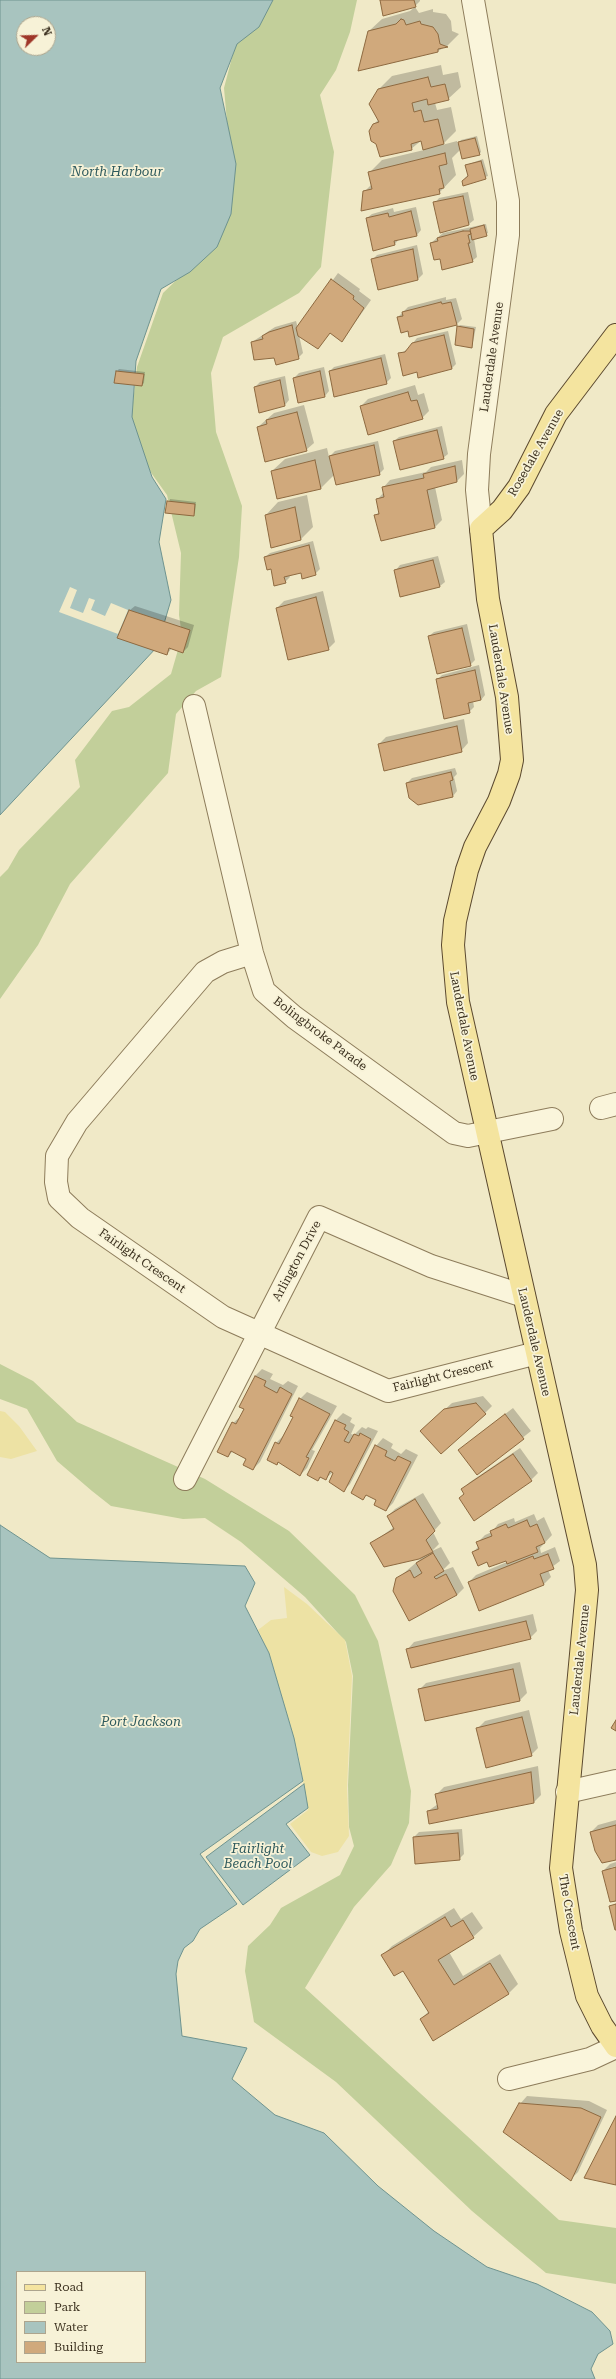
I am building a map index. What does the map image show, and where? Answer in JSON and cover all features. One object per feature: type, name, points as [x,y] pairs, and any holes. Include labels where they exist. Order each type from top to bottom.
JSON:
[{"type":"main road","name":"Rosedale Avenue","points":[[481,529],[502,510],[516,490],[556,414],[616,335]]},
{"type":"main road","name":"Lauderdale Avenue","points":[[481,529],[488,599],[507,697],[512,760],[509,774],[499,801],[475,847],[467,870],[455,921],[452,945],[458,1002],[486,1134],[585,1565],[587,1590],[572,1745]]},
{"type":"main road","name":"The Crescent","points":[[572,1745],[561,1868],[571,1931],[587,1996],[602,2026],[616,2046]]},
{"type":"street","name":"Lauderdale Avenue","points":[[473,0],[508,201],[508,234],[478,454],[477,490],[481,529]]},
{"type":"street","name":"Bolingbroke Parade","points":[[194,706],[252,953],[264,991],[294,1017],[454,1133],[468,1136],[486,1134],[552,1119]]},
{"type":"street","name":"Fairlight Crescent","points":[[252,953],[223,962],[205,972],[177,1003],[78,1122],[57,1156],[56,1182],[59,1198],[80,1218],[223,1316],[260,1332],[340,1371],[388,1391],[537,1353]]},
{"type":"street","name":"Arlington Drive","points":[[185,1479],[319,1217],[431,1266],[524,1296]]},
{"type":"street","points":[[567,1792],[616,1781]]},
{"type":"street","points":[[509,2079],[590,2060],[616,2046]]},
{"type":"green space","points":[[265,0],[357,0],[350,32],[336,70],[320,95],[334,152],[321,267],[299,293],[223,337],[211,373],[216,432],[242,506],[239,557],[221,677],[196,691],[176,714],[168,773],[70,884],[38,945],[0,999],[0,877],[8,869],[19,850],[80,787],[75,760],[112,711],[129,707],[171,674],[182,636],[179,615],[181,553],[167,495],[142,460],[130,428],[137,367],[163,293],[220,238],[228,133],[224,88],[235,46]]},
{"type":"green space","points":[[0,1364],[33,1381],[77,1422],[205,1479],[289,1531],[355,1595],[378,1641],[411,1791],[409,1823],[391,1865],[354,1907],[305,1988],[559,2220],[616,2228],[616,2284],[546,2273],[472,2211],[336,2082],[254,2022],[245,1971],[248,1946],[270,1925],[281,1908],[340,1875],[354,1846],[349,1827],[348,1785],[353,1676],[346,1642],[305,1597],[241,1542],[205,1518],[183,1519],[111,1506],[92,1491],[57,1461],[27,1409],[0,1399]]},
{"type":"sand","points":[[0,1411],[5,1412],[19,1426],[37,1451],[11,1459],[0,1457]]},
{"type":"sand","points":[[284,1587],[307,1604],[345,1640],[352,1676],[347,1788],[349,1836],[338,1852],[322,1856],[311,1852],[290,1824],[308,1810],[299,1758],[269,1653],[258,1630],[271,1620],[287,1618]]},
{"type":"water","name":"North Harbour","points":[[0,0],[273,0],[259,27],[237,44],[220,88],[236,164],[231,214],[217,247],[190,272],[161,289],[136,361],[132,417],[152,477],[166,499],[159,542],[171,600],[157,647],[0,815]]},
{"type":"water","name":"Port Jackson","points":[[0,1525],[50,1558],[245,1566],[255,1583],[245,1606],[269,1653],[294,1738],[303,1781],[200,1854],[237,1904],[200,1929],[193,1941],[184,1948],[178,1961],[176,1974],[182,2036],[247,2048],[232,2079],[275,2115],[324,2133],[378,2186],[434,2231],[487,2267],[537,2284],[592,2312],[610,2331],[613,2344],[598,2354],[591,2369],[595,2379],[0,2379]]},
{"type":"water","name":"Fairlight Beach Pool","points":[[304,1784],[308,1808],[286,1824],[310,1855],[243,1905],[206,1857]]},
{"type":"pier","points":[[70,587],[77,590],[70,608],[83,613],[89,598],[95,600],[91,610],[105,616],[111,603],[128,610],[118,634],[59,612]]},
{"type":"building","points":[[380,0],[414,0],[416,7],[383,16]]},
{"type":"building","points":[[401,19],[404,20],[406,25],[420,21],[421,24],[433,27],[438,34],[440,44],[448,47],[438,49],[438,52],[358,71],[368,31],[396,24]]},
{"type":"building","points":[[428,77],[431,87],[445,84],[449,100],[428,105],[427,99],[412,103],[414,112],[421,110],[424,122],[438,119],[444,144],[423,150],[421,141],[411,144],[412,150],[380,157],[376,144],[371,141],[369,131],[373,124],[379,122],[369,104],[378,89]]},
{"type":"building","points":[[475,138],[480,155],[462,159],[458,142]]},
{"type":"building","points":[[445,153],[447,164],[439,166],[444,188],[439,189],[440,194],[361,211],[363,191],[372,189],[368,172]]},
{"type":"building","points":[[481,161],[486,179],[463,186],[462,181],[468,176],[465,165]]},
{"type":"building","points":[[463,196],[469,225],[440,233],[433,202]]},
{"type":"building","points":[[411,211],[417,236],[394,241],[395,245],[373,251],[366,218],[388,213],[389,217]]},
{"type":"building","points":[[484,225],[487,236],[472,240],[470,229]]},
{"type":"building","points":[[463,231],[470,231],[471,234],[468,235],[470,243],[468,243],[473,262],[442,270],[440,259],[434,260],[430,243],[438,241],[437,238]]},
{"type":"building","points":[[413,249],[418,280],[378,290],[371,259]]},
{"type":"building","points":[[331,279],[354,296],[353,299],[364,308],[342,342],[330,333],[318,349],[298,336],[296,328]]},
{"type":"building","points":[[441,302],[442,304],[451,302],[457,325],[409,337],[408,331],[401,333],[397,317],[403,316],[402,312]]},
{"type":"building","points":[[292,325],[299,359],[276,365],[274,358],[254,360],[251,342],[263,339],[262,336],[269,332]]},
{"type":"building","points":[[457,326],[474,329],[472,348],[455,345]]},
{"type":"building","points":[[444,335],[452,369],[418,378],[417,372],[403,376],[398,353],[405,352],[412,343]]},
{"type":"building","points":[[381,358],[387,384],[334,397],[329,371]]},
{"type":"building","points":[[116,371],[144,374],[142,386],[114,383]]},
{"type":"building","points":[[320,371],[325,397],[298,403],[293,378]]},
{"type":"building","points":[[280,380],[285,406],[259,413],[254,387]]},
{"type":"building","points":[[408,392],[411,401],[417,400],[423,419],[368,435],[360,406]]},
{"type":"building","points":[[297,412],[307,451],[265,462],[257,427],[267,424],[266,420]]},
{"type":"building","points":[[437,430],[444,459],[400,470],[393,441]]},
{"type":"building","points":[[374,445],[380,475],[336,485],[329,456]]},
{"type":"building","points":[[315,460],[321,489],[277,499],[271,471]]},
{"type":"building","points":[[455,466],[457,482],[427,490],[435,528],[381,541],[374,515],[379,514],[376,499],[384,497],[382,487],[424,478],[423,474]]},
{"type":"building","points":[[167,501],[195,504],[194,516],[165,513]]},
{"type":"building","points":[[295,507],[301,540],[271,548],[265,515]]},
{"type":"building","points":[[309,545],[316,575],[302,579],[301,573],[284,577],[286,583],[274,586],[271,569],[267,570],[264,557]]},
{"type":"building","points":[[433,560],[440,587],[400,597],[394,570]]},
{"type":"building","points":[[316,597],[329,650],[288,660],[276,608]]},
{"type":"building","points":[[129,610],[190,630],[183,653],[169,648],[167,655],[117,638]]},
{"type":"building","points":[[462,628],[471,666],[437,674],[428,636]]},
{"type":"building","points":[[475,670],[481,700],[468,703],[470,713],[444,719],[436,679]]},
{"type":"building","points":[[457,726],[462,752],[384,771],[378,744]]},
{"type":"building","points":[[451,772],[453,780],[450,781],[453,797],[418,805],[409,798],[406,783]]},
{"type":"building","points":[[255,1376],[266,1381],[264,1386],[277,1393],[280,1387],[292,1394],[253,1470],[243,1465],[246,1459],[231,1451],[228,1457],[217,1452],[232,1422],[236,1424],[244,1409],[239,1407]]},
{"type":"building","points":[[299,1398],[330,1414],[306,1457],[309,1458],[300,1476],[278,1462],[277,1465],[267,1460],[275,1442],[279,1444],[293,1417],[290,1416]]},
{"type":"building","points":[[476,1403],[486,1414],[441,1454],[420,1431],[444,1409]]},
{"type":"building","points":[[505,1414],[524,1439],[477,1475],[458,1450]]},
{"type":"building","points":[[335,1420],[346,1425],[344,1429],[349,1432],[344,1441],[349,1443],[354,1434],[359,1436],[360,1433],[371,1439],[344,1492],[329,1482],[333,1473],[330,1471],[326,1480],[320,1477],[318,1481],[307,1475]]},
{"type":"building","points":[[375,1445],[387,1451],[385,1456],[395,1461],[398,1456],[411,1462],[386,1511],[374,1505],[376,1500],[366,1495],[363,1500],[351,1493]]},
{"type":"building","points":[[513,1454],[532,1481],[474,1521],[459,1498],[464,1494],[461,1489]]},
{"type":"building","points":[[415,1499],[435,1531],[426,1540],[433,1552],[419,1559],[384,1567],[370,1543],[394,1529],[387,1516]]},
{"type":"building","points":[[527,1520],[530,1527],[537,1524],[545,1543],[536,1547],[538,1552],[507,1564],[506,1561],[489,1567],[487,1562],[478,1566],[472,1552],[479,1549],[476,1542],[492,1536],[490,1531],[506,1524],[508,1528]]},
{"type":"building","points":[[433,1553],[444,1571],[434,1577],[436,1579],[446,1574],[457,1595],[409,1621],[393,1591],[396,1578],[410,1570],[414,1578],[422,1573],[416,1563]]},
{"type":"building","points":[[548,1554],[554,1569],[540,1574],[544,1585],[479,1611],[468,1582],[533,1556],[534,1559]]},
{"type":"building","points":[[526,1621],[531,1639],[411,1668],[406,1649]]},
{"type":"building","points":[[513,1669],[520,1701],[425,1721],[418,1689]]},
{"type":"building","points":[[522,1717],[532,1756],[486,1768],[476,1728]]},
{"type":"building","points":[[616,1720],[616,1731],[611,1728]]},
{"type":"building","points":[[531,1772],[534,1803],[429,1824],[427,1811],[438,1809],[435,1794]]},
{"type":"building","points":[[616,1825],[616,1860],[602,1863],[595,1851],[590,1832]]},
{"type":"building","points":[[458,1833],[460,1860],[415,1864],[413,1837]]},
{"type":"building","points":[[616,1867],[616,1901],[610,1902],[602,1871]]},
{"type":"building","points":[[616,1904],[616,1930],[615,1930],[609,1906]]},
{"type":"building","points":[[445,1917],[451,1927],[463,1920],[474,1938],[438,1960],[454,1985],[490,1963],[509,1994],[433,2041],[420,2019],[429,2013],[403,1971],[394,1976],[381,1955]]},
{"type":"building","points":[[519,2103],[581,2108],[601,2117],[571,2181],[503,2132]]},
{"type":"building","points":[[616,2116],[616,2185],[584,2178]]}]
